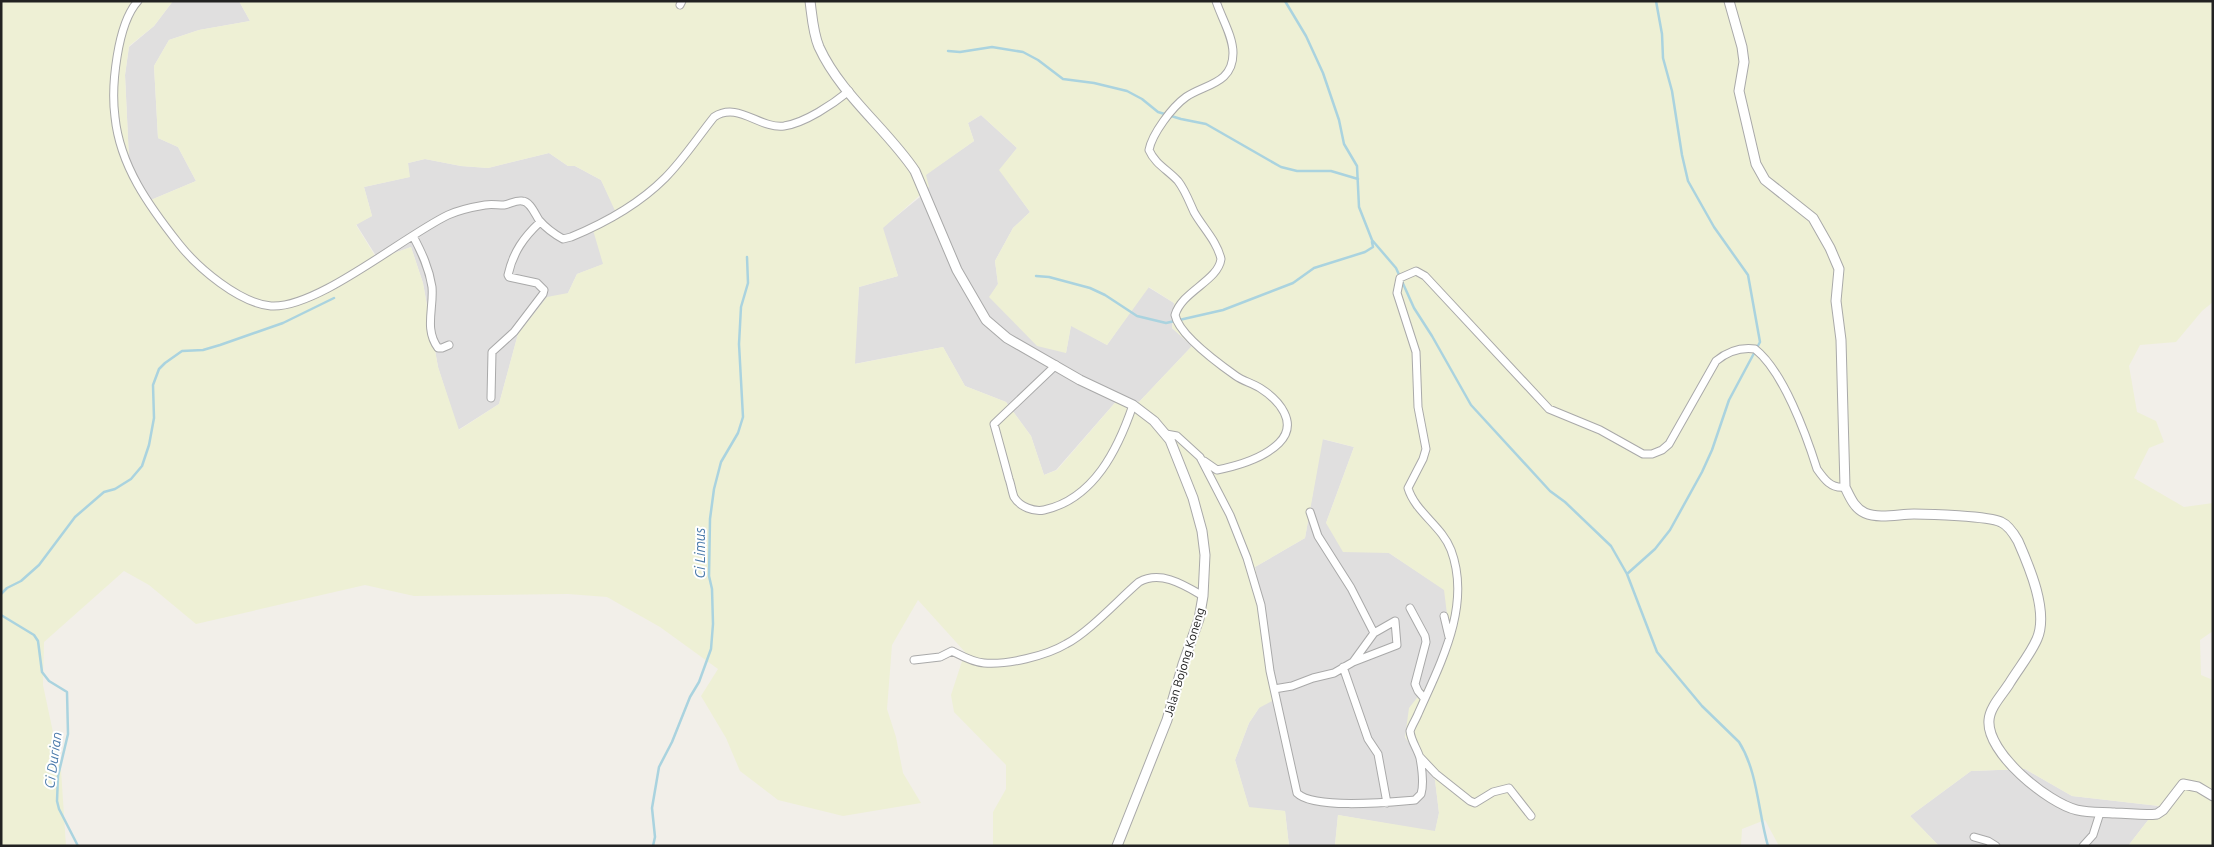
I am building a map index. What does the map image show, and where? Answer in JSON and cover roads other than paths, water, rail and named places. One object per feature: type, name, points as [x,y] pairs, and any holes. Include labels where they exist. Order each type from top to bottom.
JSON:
[{"type":"street","points":[[138,1],[131,8],[116,60],[114,116],[118,137],[138,188],[185,252],[237,294],[272,306],[302,299],[335,284],[450,214],[486,204],[528,203],[540,222],[564,238],[589,230],[643,197],[666,178],[714,117],[720,113],[736,112],[774,126],[783,126],[825,108],[849,91]]},
{"type":"street","points":[[810,1],[819,46],[849,91],[916,171],[958,270],[986,320],[1007,338],[1056,365],[1080,380],[1133,405],[1120,442],[1096,478],[1076,497],[1056,507],[1038,511],[1024,506],[1014,497],[994,424],[1056,365]]},
{"type":"street","points":[[1166,434],[1177,436],[1217,470],[1248,461],[1276,446],[1285,435],[1288,424],[1282,408],[1277,402],[1261,389],[1235,376],[1202,348],[1180,328],[1175,315],[1183,300],[1217,270],[1221,258],[1213,240],[1194,212],[1184,189],[1177,180],[1155,161],[1148,150],[1162,125],[1179,103],[1187,97],[1218,83],[1231,64],[1233,52],[1216,1]]},
{"type":"street","points":[[1729,1],[1742,47],[1744,62],[1739,91],[1756,164],[1764,180],[1812,218],[1840,269],[1836,301],[1840,340],[1845,487],[1854,505],[1865,513],[1873,515],[1916,514],[1995,519],[2003,523],[2017,540],[2032,578],[2040,608],[2041,621],[2037,639],[1991,712],[1989,725],[1996,746],[2037,788],[2076,810],[2100,813],[2157,814],[2163,810],[2183,784],[2198,787],[2213,796]]},
{"type":"street","points":[[491,398],[492,352],[497,344],[510,336],[543,294],[544,290],[537,283],[509,277],[508,275],[513,256],[524,237],[540,222]]},
{"type":"street","points":[[413,236],[426,260],[432,286],[430,319],[433,336],[438,348],[449,345]]},
{"type":"street","points":[[1531,816],[1509,788],[1492,792],[1475,803],[1470,801],[1436,774],[1419,756],[1412,743],[1410,731],[1450,640],[1456,609],[1458,581],[1451,551],[1438,528],[1414,502],[1408,488],[1426,449],[1418,407],[1416,352],[1397,294],[1398,283],[1402,276],[1418,272],[1425,276],[1548,408],[1600,430],[1643,454],[1652,454],[1662,450],[1669,444],[1716,361],[1724,354],[1737,350],[1755,349],[1772,367],[1798,416],[1822,476],[1833,486],[1845,487]]},
{"type":"street","name":"Jalan Bojong Koneng","points":[[1117,846],[1167,720],[1183,664],[1199,619],[1204,596],[1206,555],[1202,531],[1182,466],[1166,434],[1154,421],[1133,405]]},
{"type":"street","points":[[1200,457],[1230,515],[1250,565],[1261,605],[1274,688],[1297,794],[1302,798],[1313,801],[1362,804],[1415,800],[1421,794],[1422,780],[1419,756]]},
{"type":"street","points":[[1310,512],[1318,536],[1351,588],[1374,633]]},
{"type":"street","points":[[914,660],[940,657],[952,651],[970,660],[993,663],[1048,652],[1067,644],[1139,582],[1154,576],[1179,583],[1204,596]]},
{"type":"street","points":[[1410,608],[1425,636],[1426,642],[1415,684],[1424,698]]},
{"type":"street","points":[[1444,616],[1450,640]]},
{"type":"street","points":[[1274,688],[1322,677],[1353,662],[1397,645],[1395,620],[1374,633],[1353,662]]},
{"type":"street","points":[[1343,667],[1368,739],[1378,754],[1387,803]]},
{"type":"street","points":[[2083,846],[2093,835],[2100,813]]},
{"type":"street","points":[[1974,837],[1988,840],[1996,846]]},
{"type":"waterway","points":[[1285,1],[1306,36],[1323,73],[1339,120],[1344,144],[1357,166],[1359,207],[1372,240],[1396,268],[1414,308],[1471,405],[1550,491],[1565,502],[1611,546],[1627,574],[1657,652],[1702,706],[1739,742],[1754,779],[1768,846]]},
{"type":"waterway","points":[[1627,574],[1655,549],[1670,530],[1702,472],[1712,450],[1729,400],[1760,342],[1748,275],[1714,227],[1688,181],[1672,91],[1663,58],[1662,34],[1656,1]]},
{"type":"waterway","points":[[948,51],[960,52],[992,47],[1023,52],[1038,60],[1063,79],[1094,83],[1127,91],[1142,99],[1158,112],[1206,124],[1281,167],[1297,171],[1331,171],[1358,179]]},
{"type":"waterway","points":[[1036,276],[1049,277],[1090,288],[1105,295],[1137,316],[1166,323],[1223,310],[1293,283],[1314,268],[1365,252],[1373,247],[1372,242]]},
{"type":"waterway","name":"Ci Limus","points":[[653,846],[655,837],[652,808],[659,767],[672,742],[690,697],[699,682],[711,649],[713,624],[712,589],[709,576],[710,519],[714,489],[721,462],[738,433],[743,417],[739,344],[741,307],[748,283],[747,257]]},
{"type":"waterway","points":[[1,594],[7,588],[21,581],[39,565],[75,517],[104,492],[115,489],[131,479],[142,466],[149,445],[154,418],[153,385],[159,369],[165,363],[182,351],[203,350],[220,345],[283,323],[334,298]]},
{"type":"waterway","name":"Ci Durian","points":[[1,615],[34,635],[38,641],[42,672],[49,681],[67,692],[68,734],[58,776],[57,801],[59,809],[78,846]]}]
